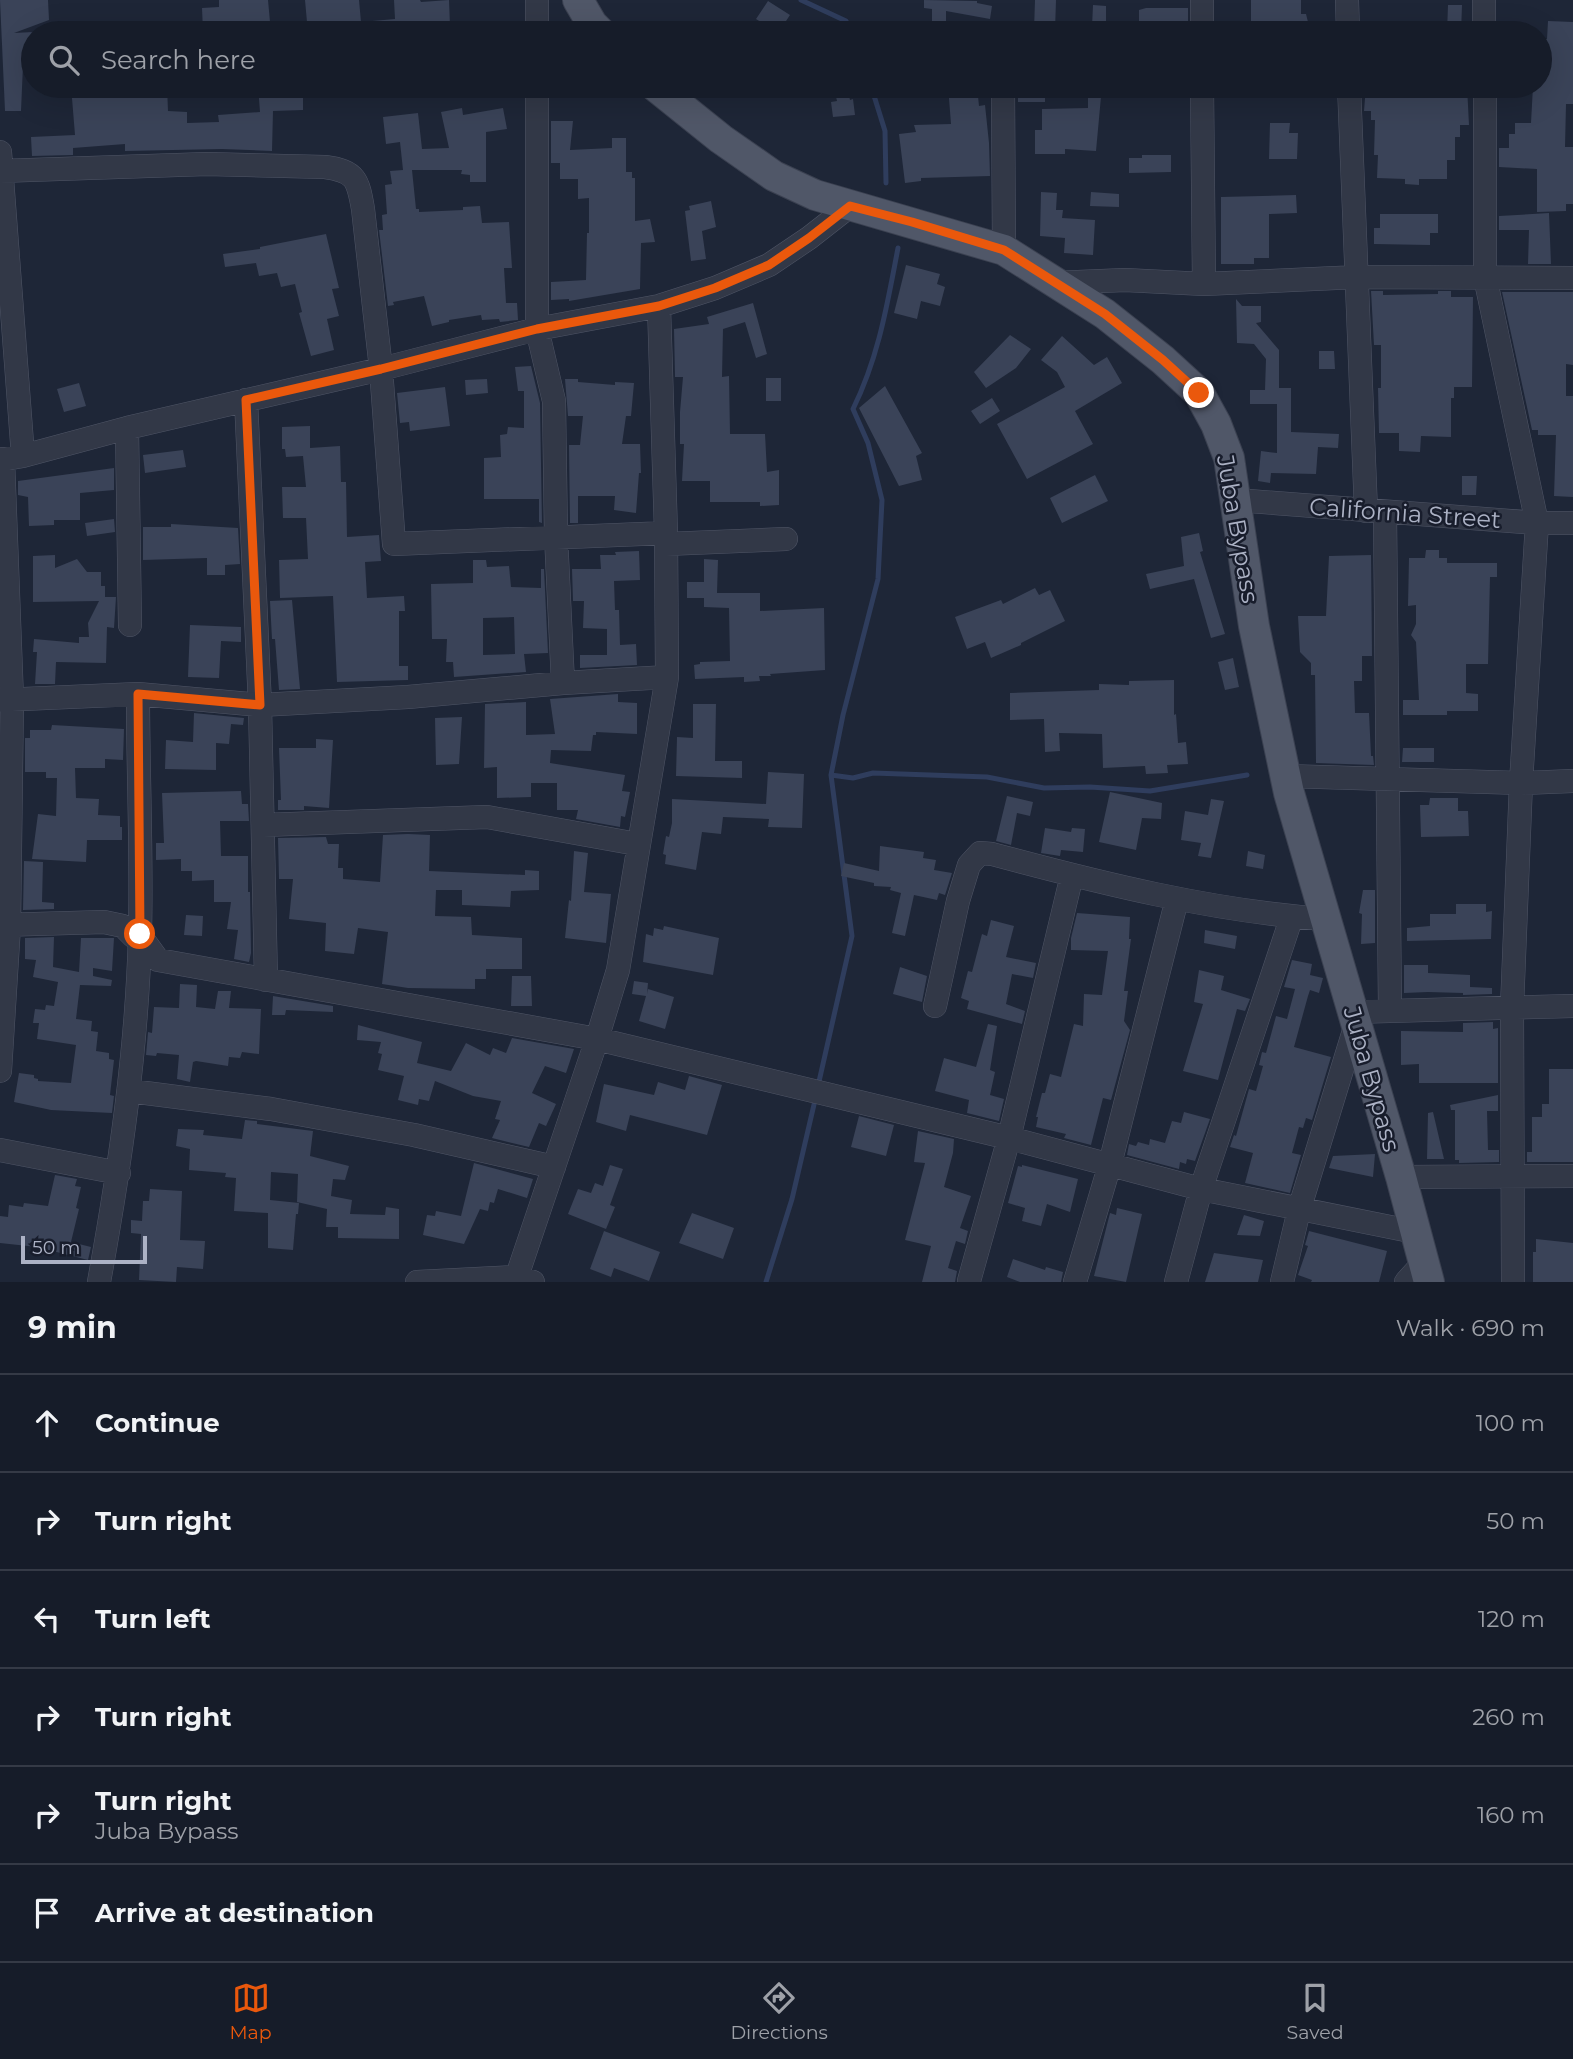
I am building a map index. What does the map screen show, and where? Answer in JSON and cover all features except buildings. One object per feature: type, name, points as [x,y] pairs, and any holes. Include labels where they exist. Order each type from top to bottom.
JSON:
[{"type":"main road","points":[[578,0],[591,21]]},
{"type":"main road","name":"Juba Bypass","points":[[670,98],[720,139],[774,176],[815,195],[1004,250],[1105,314],[1163,360],[1199,393],[1216,424],[1229,458],[1254,626],[1286,776],[1324,919],[1401,1177],[1415,1232],[1420,1276]]},
{"type":"street","points":[[537,0],[537,21]]},
{"type":"street","points":[[1202,0],[1202,21]]},
{"type":"street","points":[[1347,0],[1348,21]]},
{"type":"street","points":[[1484,0],[1484,21]]},
{"type":"street","points":[[537,98],[537,329],[554,401],[556,536],[563,683]]},
{"type":"street","points":[[1003,98],[1004,250]]},
{"type":"street","points":[[1202,98],[1204,284]]},
{"type":"street","points":[[1350,98],[1358,277],[1375,511],[1386,780],[1390,1009]]},
{"type":"street","points":[[1485,98],[1485,277],[1537,523],[1521,783],[1512,1007],[1513,1282]]},
{"type":"street","points":[[0,1071],[5,926],[9,458],[0,165],[207,164],[344,169],[359,185],[381,369],[394,544],[556,536],[786,539]]},
{"type":"street","points":[[9,458],[537,329],[659,306],[715,288],[769,265],[850,206]]},
{"type":"street","points":[[1054,283],[1125,280],[1204,284],[1358,277],[1573,278]]},
{"type":"street","points":[[417,1282],[521,1280],[554,1167],[618,970],[667,677],[659,306]]},
{"type":"street","points":[[246,400],[260,705],[266,980]]},
{"type":"street","points":[[127,428],[130,625]]},
{"type":"street","name":"California Street","points":[[1236,500],[1537,523],[1573,523]]},
{"type":"street","points":[[6,699],[138,694],[260,705],[408,697],[667,677]]},
{"type":"street","points":[[99,1282],[119,1173],[130,1091],[139,942],[138,694]]},
{"type":"street","points":[[1286,776],[1521,783],[1573,781]]},
{"type":"street","points":[[263,825],[487,817],[637,844]]},
{"type":"street","points":[[935,1006],[958,901],[969,865],[980,853],[1177,899],[1324,919]]},
{"type":"street","points":[[968,1281],[1009,1138],[1072,875]]},
{"type":"street","points":[[1075,1282],[1110,1164],[1177,899]]},
{"type":"street","points":[[1176,1282],[1201,1189],[1292,916]]},
{"type":"street","points":[[5,926],[104,922],[123,926],[158,960],[597,1039]]},
{"type":"street","points":[[139,942],[597,1039],[1009,1138],[1201,1189],[1415,1232]]},
{"type":"street","points":[[1282,1282],[1299,1210],[1354,1018],[1390,1009],[1573,1006]]},
{"type":"street","points":[[130,1091],[284,1111],[414,1135],[554,1167]]},
{"type":"street","points":[[0,1150],[119,1173]]},
{"type":"street","points":[[1401,1177],[1573,1176]]},
{"type":"waterway","points":[[801,0],[846,21]]},
{"type":"waterway","points":[[875,98],[885,131],[886,183]]},
{"type":"waterway","points":[[818,1086],[852,936],[831,775],[843,715],[878,579],[882,500],[868,443],[853,409],[876,350],[898,248]]},
{"type":"waterway","points":[[831,775],[853,778],[873,773],[987,777],[1044,788],[1090,787],[1150,791],[1247,775]]},
{"type":"waterway","points":[[766,1282],[792,1199],[816,1096]]},
{"type":"route","points":[[140,934],[138,694],[260,705],[246,400],[537,329],[659,306],[715,288],[769,265],[850,206],[1004,250],[1105,314],[1163,360],[1199,393]]}]
